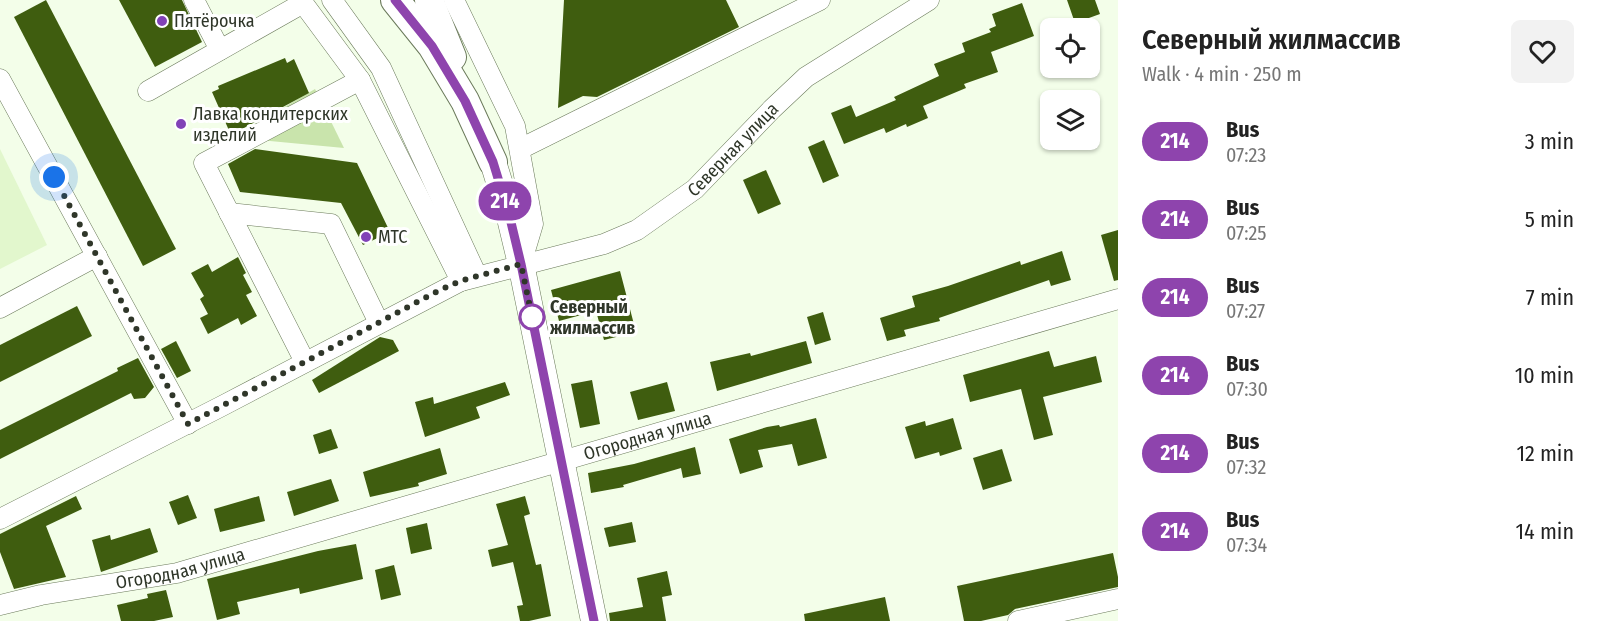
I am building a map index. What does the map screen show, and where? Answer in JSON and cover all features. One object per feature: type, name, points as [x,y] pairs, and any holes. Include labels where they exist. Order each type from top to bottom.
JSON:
[{"type":"highway","points":[[395,0],[432,46],[465,101],[493,162]]},
{"type":"highway","points":[[429,0],[493,162]]},
{"type":"main road","points":[[493,162],[521,264],[594,621]]},
{"type":"street","points":[[194,0],[220,50]]},
{"type":"street","points":[[332,0],[381,68],[469,278]]},
{"type":"street","points":[[454,0],[516,126],[533,224],[521,264]]},
{"type":"street","points":[[520,149],[820,0]]},
{"type":"street","points":[[148,91],[307,1],[360,80],[469,278]]},
{"type":"street","name":"Северная улица","points":[[0,519],[469,278],[604,244],[637,230],[695,189],[806,77],[919,2]]},
{"type":"street","points":[[0,79],[188,424]]},
{"type":"street","points":[[305,363],[204,163],[360,80]]},
{"type":"street","points":[[493,162],[516,126]]},
{"type":"street","points":[[229,213],[331,224],[379,323]]},
{"type":"street","points":[[0,308],[97,256]]},
{"type":"street","name":"Огородная улица","points":[[0,605],[41,595],[177,573],[1118,298]]},
{"type":"street","points":[[1018,621],[1118,599]]},
{"type":"shaded area","points":[[315,89],[344,148],[249,139],[245,130]]},
{"type":"shaded area","points":[[0,149],[47,245],[0,269]]},
{"type":"building","points":[[46,0],[176,249],[143,266],[14,17]]},
{"type":"building","name":"Пятёрочка","points":[[119,0],[182,0],[202,42],[155,67]]},
{"type":"building","points":[[564,0],[726,0],[739,27],[597,97],[583,96],[558,108]]},
{"type":"building","points":[[1067,0],[1095,0],[1100,14],[1089,18],[1073,18]]},
{"type":"building","points":[[1022,3],[1034,36],[991,52],[998,72],[964,84],[966,88],[923,106],[928,118],[886,133],[884,128],[844,144],[831,113],[851,105],[856,117],[896,100],[894,97],[939,76],[934,64],[965,52],[962,43],[991,32],[989,29],[996,26],[992,14]]},
{"type":"building","points":[[285,58],[287,63],[294,59],[309,93],[231,135],[212,92],[219,89],[218,86]]},
{"type":"building","points":[[824,140],[839,176],[823,183],[808,147]]},
{"type":"building","points":[[255,149],[357,163],[390,232],[363,245],[341,203],[240,192],[228,164]]},
{"type":"building","points":[[766,170],[781,204],[758,214],[743,180]]},
{"type":"building","points":[[1118,230],[1118,280],[1114,281],[1101,235]]},
{"type":"building","points":[[1062,251],[1071,280],[1051,286],[1049,280],[939,318],[940,321],[904,330],[906,336],[887,341],[880,318],[915,307],[912,296],[1020,261],[1021,265]]},
{"type":"building","points":[[238,257],[246,273],[243,275],[252,292],[246,295],[257,316],[241,325],[238,318],[208,334],[200,318],[208,314],[200,299],[204,296],[191,273],[208,264],[212,272]]},
{"type":"building","points":[[620,271],[636,332],[604,340],[596,311],[559,321],[551,290]]},
{"type":"building","points":[[77,306],[92,336],[0,382],[0,345]]},
{"type":"building","points":[[823,312],[831,340],[815,345],[807,317]]},
{"type":"building","points":[[380,337],[393,340],[399,351],[319,393],[312,380]]},
{"type":"building","points":[[176,341],[191,371],[177,378],[161,349]]},
{"type":"building","points":[[806,341],[812,363],[717,391],[710,362],[750,353],[751,356]]},
{"type":"building","points":[[1049,351],[1054,367],[1096,356],[1102,382],[1043,397],[1053,435],[1034,440],[1021,389],[970,402],[963,375]]},
{"type":"building","points":[[138,358],[154,387],[145,398],[134,399],[131,393],[0,459],[0,430],[118,371],[117,368]]},
{"type":"building","points":[[592,380],[600,424],[580,428],[571,384]]},
{"type":"building","points":[[505,382],[510,395],[476,407],[480,418],[425,437],[415,402],[433,397],[434,404]]},
{"type":"building","points":[[667,382],[675,411],[638,420],[630,392]]},
{"type":"building","points":[[816,418],[827,458],[798,466],[792,444],[758,450],[763,467],[740,474],[729,439],[767,427],[779,425],[780,427]]},
{"type":"building","points":[[953,418],[962,449],[940,456],[939,452],[915,459],[905,427],[925,421],[926,426]]},
{"type":"building","points":[[331,429],[338,448],[319,454],[313,435]]},
{"type":"building","points":[[695,447],[701,474],[683,478],[681,468],[623,485],[624,487],[591,493],[588,473],[634,464]]},
{"type":"building","points":[[440,448],[447,474],[418,483],[419,486],[370,497],[363,472]]},
{"type":"building","points":[[1002,449],[1012,481],[983,490],[973,458]]},
{"type":"building","points":[[331,479],[339,501],[294,516],[287,492]]},
{"type":"building","points":[[188,495],[197,518],[178,525],[169,502]]},
{"type":"building","points":[[76,496],[82,509],[46,526],[66,577],[14,589],[0,552],[0,534]]},
{"type":"building","points":[[259,496],[265,521],[220,532],[214,509]]},
{"type":"building","points":[[525,496],[530,514],[524,516],[536,565],[541,564],[551,616],[520,621],[517,606],[523,605],[513,562],[492,567],[488,550],[508,545],[496,504]]},
{"type":"building","points":[[632,522],[636,542],[609,547],[604,528]]},
{"type":"building","points":[[427,523],[432,549],[411,554],[406,528]]},
{"type":"building","points":[[150,528],[158,552],[101,572],[92,540],[110,535],[111,540]]},
{"type":"building","points":[[356,544],[363,579],[300,594],[299,588],[237,602],[240,614],[217,620],[207,579],[318,551]]},
{"type":"building","points":[[1113,553],[1118,587],[1015,609],[1008,615],[981,621],[964,621],[957,586]]},
{"type":"building","points":[[394,565],[401,595],[381,600],[375,570]]},
{"type":"building","points":[[667,571],[672,595],[662,597],[666,621],[610,621],[609,613],[643,607],[637,578]]},
{"type":"building","points":[[166,590],[173,617],[154,621],[121,621],[117,605],[148,598],[147,594]]},
{"type":"building","points":[[885,597],[890,621],[805,621],[804,614]]},
{"type":"bus line","name":"214","points":[[395,0],[432,46],[465,101],[493,162],[521,264],[594,621]]},
{"type":"place","name":"Пятёрочка","points":[[162,21]]},
{"type":"place","name":"Лавка кондитерских изделий","points":[[181,124]]},
{"type":"place","name":"МТС","points":[[366,237]]},
{"type":"place","name":"Северный жилмассив","points":[[532,317]]},
{"type":"route","points":[[54,177],[188,424],[460,281],[521,264],[532,317]]}]
